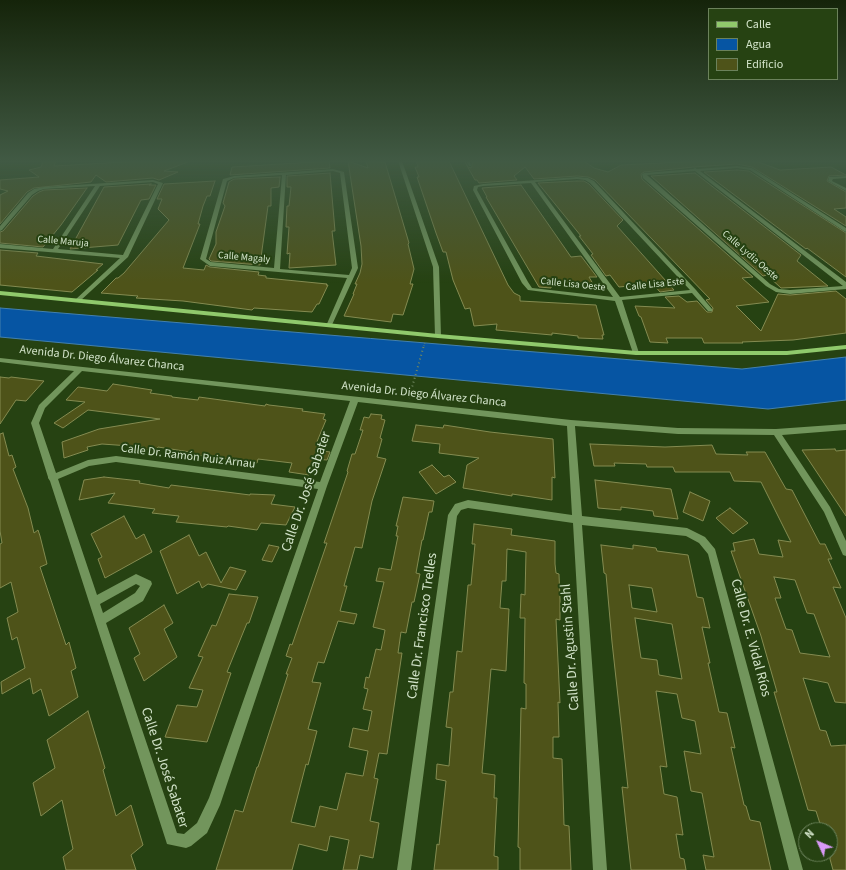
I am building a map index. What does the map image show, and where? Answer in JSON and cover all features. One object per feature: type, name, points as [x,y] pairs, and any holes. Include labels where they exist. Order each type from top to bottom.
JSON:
[{"type":"street","points":[[0,229],[23,202]]},
{"type":"street","points":[[55,250],[87,202]]},
{"type":"street","points":[[78,300],[125,257],[152,202]]},
{"type":"street","name":"Calle Magaly","points":[[219,202],[203,259],[210,264],[352,277]]},
{"type":"street","points":[[277,270],[282,202]]},
{"type":"street","name":"Calle Magaly","points":[[329,326],[355,268],[346,202]]},
{"type":"street","points":[[414,202],[436,267],[438,336]]},
{"type":"street","name":"Calle Lisa Oeste","points":[[481,202],[525,283],[530,289],[618,299]]},
{"type":"street","points":[[547,202],[618,299],[636,353]]},
{"type":"street","name":"Calle Lisa Este","points":[[610,202],[710,310]]},
{"type":"street","name":"Calle Lydia Oeste","points":[[674,202],[768,285],[778,291],[790,292],[846,286]]},
{"type":"street","points":[[736,202],[846,286]]},
{"type":"street","points":[[802,202],[846,230]]},
{"type":"street","name":"Calle Maruja","points":[[0,246],[125,257]]},
{"type":"street","name":"Calle Lisa Este","points":[[618,299],[694,291]]},
{"type":"street","points":[[0,293],[329,326],[636,353],[787,353],[846,347]]},
{"type":"street","name":"Avenida Dr. Diego Álvarez Chanca","points":[[0,360],[571,423],[678,431],[776,432],[846,427]]},
{"type":"street","name":"Calle Dr. José Sabater","points":[[80,369],[42,407],[35,424],[101,620],[172,839],[186,841],[202,828],[215,800],[323,486],[355,399]]},
{"type":"street","name":"Calle Dr. Agustin Stahl","points":[[571,423],[600,870]]},
{"type":"street","points":[[776,432],[827,510],[846,552]]},
{"type":"street","name":"Calle Dr. Ramón Ruiz Arnau","points":[[52,478],[88,463],[116,459],[323,486]]},
{"type":"street","name":"Calle Dr. Francisco Trelles","points":[[404,870],[453,515],[458,506],[468,504],[577,520]]},
{"type":"street","name":"Calle Dr. E. Vidal Ríos","points":[[577,520],[687,532],[702,540],[712,552],[796,870]]},
{"type":"street","points":[[94,602],[136,579],[147,584],[139,597],[101,620]]},
{"type":"path","points":[[412,390],[425,341]]},
{"type":"water","points":[[0,308],[742,369],[846,357],[846,400],[768,409],[0,337]]},
{"type":"building","points":[[0,202],[19,202],[0,224]]},
{"type":"building","points":[[28,202],[77,202],[43,247],[0,243],[0,232],[3,231]]},
{"type":"building","points":[[96,202],[140,202],[118,245],[70,249]]},
{"type":"building","points":[[161,202],[205,202],[198,224],[200,224],[183,268],[204,270],[206,265],[210,267],[259,272],[258,275],[266,276],[266,278],[327,284],[326,285],[328,285],[319,304],[317,304],[312,312],[254,308],[252,310],[183,301],[136,298],[138,296],[101,293],[116,278],[124,273],[169,220],[158,209]]},
{"type":"building","points":[[223,202],[271,202],[271,206],[268,206],[260,265],[211,261],[209,259],[216,244],[216,232],[225,206]]},
{"type":"building","points":[[289,202],[332,202],[335,231],[332,231],[336,265],[289,268],[290,253],[287,254],[289,227],[286,227],[287,206],[289,206]]},
{"type":"building","points":[[354,202],[397,202],[409,243],[414,269],[410,284],[413,284],[403,315],[393,314],[391,322],[344,316],[354,294],[357,284],[355,284],[360,273],[362,264],[361,246]]},
{"type":"building","points":[[425,202],[468,202],[508,285],[514,293],[520,296],[520,301],[596,305],[604,335],[602,335],[603,339],[578,338],[578,336],[552,333],[552,335],[496,330],[497,324],[474,326],[470,308],[465,309],[453,280],[446,252],[443,252]]},
{"type":"building","points":[[489,202],[533,202],[571,257],[581,256],[597,277],[589,277],[593,284],[570,286],[567,281],[552,283],[551,288],[539,287]]},
{"type":"building","points":[[553,202],[606,202],[623,220],[617,226],[674,290],[660,292],[654,285],[650,284],[619,287],[610,275],[606,276],[591,255],[593,254],[579,236],[581,236]]},
{"type":"building","points":[[616,202],[668,202],[753,277],[742,278],[769,302],[736,306],[761,331],[778,294],[790,295],[836,291],[846,299],[846,333],[793,340],[742,342],[743,343],[704,343],[702,338],[666,338],[668,343],[650,342],[641,317],[639,316],[635,306],[675,308],[665,297],[679,296],[687,302],[697,301],[707,312],[712,312],[713,308],[706,300],[710,299]]},
{"type":"building","points":[[680,202],[732,202],[801,255],[797,261],[828,286],[781,288],[767,275],[763,276]]},
{"type":"building","points":[[743,202],[797,202],[846,233],[846,277],[807,248],[806,249]]},
{"type":"building","points":[[807,202],[846,202],[846,208],[834,209],[846,217],[846,226]]},
{"type":"building","points":[[0,250],[38,253],[36,256],[103,264],[72,292],[0,285]]},
{"type":"building","points":[[0,377],[44,381],[26,401],[16,400],[0,424]]},
{"type":"building","points":[[113,384],[152,390],[150,393],[172,397],[198,400],[199,397],[265,406],[266,404],[303,409],[302,411],[325,414],[323,419],[326,420],[316,444],[319,444],[317,450],[330,452],[327,460],[315,459],[309,475],[289,472],[292,463],[258,459],[257,463],[188,454],[190,452],[158,447],[155,451],[143,449],[144,447],[102,444],[87,447],[88,450],[64,458],[62,442],[99,429],[160,419],[88,410],[63,428],[54,423],[85,402],[66,400],[78,387],[107,391]]},
{"type":"building","points":[[371,414],[382,415],[381,419],[385,420],[377,457],[386,459],[372,501],[362,548],[355,547],[344,586],[347,586],[340,611],[357,614],[354,624],[338,621],[324,663],[318,662],[312,682],[321,683],[308,729],[317,731],[308,765],[306,764],[291,822],[315,827],[320,806],[337,810],[346,773],[363,776],[368,751],[349,747],[353,728],[368,731],[372,711],[363,709],[368,689],[364,688],[366,677],[369,678],[376,649],[381,650],[385,630],[373,627],[384,582],[376,581],[379,568],[391,570],[398,536],[396,536],[398,526],[396,526],[403,497],[434,501],[432,512],[429,512],[422,540],[416,573],[420,574],[414,602],[412,602],[406,633],[401,632],[398,653],[402,653],[387,754],[379,753],[374,778],[378,779],[370,821],[379,823],[373,858],[360,855],[357,870],[343,870],[349,840],[330,836],[327,851],[299,844],[292,870],[216,870],[235,810],[243,812],[288,674],[286,674],[292,658],[286,656],[290,644],[292,645],[327,543],[324,543],[348,472],[352,454],[355,454],[363,430],[360,430],[364,417],[369,418]]},
{"type":"building","points":[[416,425],[443,428],[444,425],[553,439],[555,478],[552,477],[552,500],[512,494],[512,496],[463,488],[467,465],[479,458],[439,453],[440,444],[412,441]]},
{"type":"building","points":[[3,433],[9,456],[12,455],[16,467],[13,469],[28,508],[34,533],[38,530],[40,536],[47,564],[40,567],[66,645],[69,642],[76,668],[71,671],[78,697],[49,716],[41,689],[33,694],[30,678],[2,694],[1,682],[25,668],[17,637],[12,640],[7,618],[18,612],[11,582],[0,588],[0,544],[2,543],[0,531],[0,434]]},
{"type":"building","points":[[590,444],[665,447],[712,445],[716,454],[748,455],[746,452],[765,452],[786,489],[792,490],[820,544],[825,544],[832,559],[828,559],[841,588],[833,587],[846,618],[846,703],[835,702],[828,683],[803,678],[820,730],[826,731],[831,746],[846,745],[846,870],[833,870],[831,862],[838,862],[838,822],[819,822],[816,811],[808,810],[774,692],[777,692],[761,636],[731,551],[735,551],[733,543],[754,539],[759,554],[783,557],[778,540],[791,542],[761,482],[734,481],[730,472],[675,472],[673,467],[647,467],[646,464],[614,463],[615,466],[594,466]],"holes":[[[774,577],[795,580],[807,613],[814,614],[830,657],[800,653],[792,630],[786,629],[775,598],[781,598]]]},
{"type":"building","points":[[835,449],[836,451],[846,450],[846,516],[802,450]]},
{"type":"building","points":[[432,465],[444,477],[449,475],[456,482],[436,494],[419,472]]},
{"type":"building","points":[[104,477],[140,481],[139,483],[169,488],[171,485],[250,495],[275,495],[271,504],[295,507],[286,525],[261,523],[257,530],[176,522],[179,516],[152,513],[155,509],[108,503],[115,493],[79,500],[84,480]]},
{"type":"building","points":[[595,480],[671,489],[678,519],[654,516],[653,511],[621,507],[621,510],[598,508]]},
{"type":"building","points":[[690,492],[710,501],[703,521],[683,512]]},
{"type":"building","points":[[730,508],[748,523],[733,534],[716,518]]},
{"type":"building","points":[[124,516],[136,539],[144,534],[152,552],[105,578],[98,559],[102,557],[91,534]]},
{"type":"building","points":[[474,524],[512,529],[511,535],[555,541],[555,564],[556,573],[559,574],[560,600],[560,620],[556,619],[560,703],[558,702],[559,737],[553,737],[553,758],[562,759],[564,825],[569,826],[571,870],[520,870],[520,848],[518,847],[521,708],[526,709],[526,684],[524,683],[525,618],[520,618],[521,594],[525,595],[526,552],[507,549],[506,581],[502,581],[500,608],[509,609],[506,671],[491,669],[482,773],[495,775],[494,798],[497,798],[494,856],[498,857],[498,870],[434,870],[437,844],[439,845],[446,781],[436,779],[437,764],[449,766],[452,728],[446,727],[450,692],[453,692],[457,651],[462,652],[468,585],[471,585],[475,544],[472,544]]},
{"type":"building","points":[[189,535],[199,556],[206,552],[221,583],[230,567],[246,571],[236,590],[208,584],[202,588],[199,581],[177,594],[160,551]]},
{"type":"building","points":[[269,545],[279,547],[272,562],[262,560]]},
{"type":"building","points":[[601,545],[633,549],[633,545],[656,548],[657,551],[688,555],[697,597],[703,598],[710,628],[702,627],[719,712],[727,713],[735,748],[731,747],[744,805],[746,806],[750,820],[760,822],[771,870],[706,870],[703,855],[714,857],[702,793],[691,791],[684,751],[701,754],[695,721],[682,718],[677,694],[656,691],[667,767],[660,766],[664,794],[677,797],[683,835],[676,834],[680,858],[684,859],[686,870],[631,870],[622,787],[628,788],[606,574],[604,573]],"holes":[[[629,585],[652,588],[657,612],[632,608]],[[635,618],[672,624],[682,679],[659,675],[657,660],[641,658]]]},
{"type":"building","points":[[229,594],[258,597],[249,623],[247,623],[227,672],[231,673],[207,742],[165,737],[177,705],[197,707],[203,690],[189,688],[203,657],[198,656],[212,625],[216,626]]},
{"type":"building","points":[[164,605],[173,623],[164,629],[177,657],[144,681],[134,658],[140,654],[129,628]]},
{"type":"building","points":[[88,711],[105,768],[103,770],[116,816],[131,805],[143,845],[131,855],[136,870],[66,870],[63,857],[73,849],[62,800],[41,816],[33,783],[55,768],[47,740]]}]
